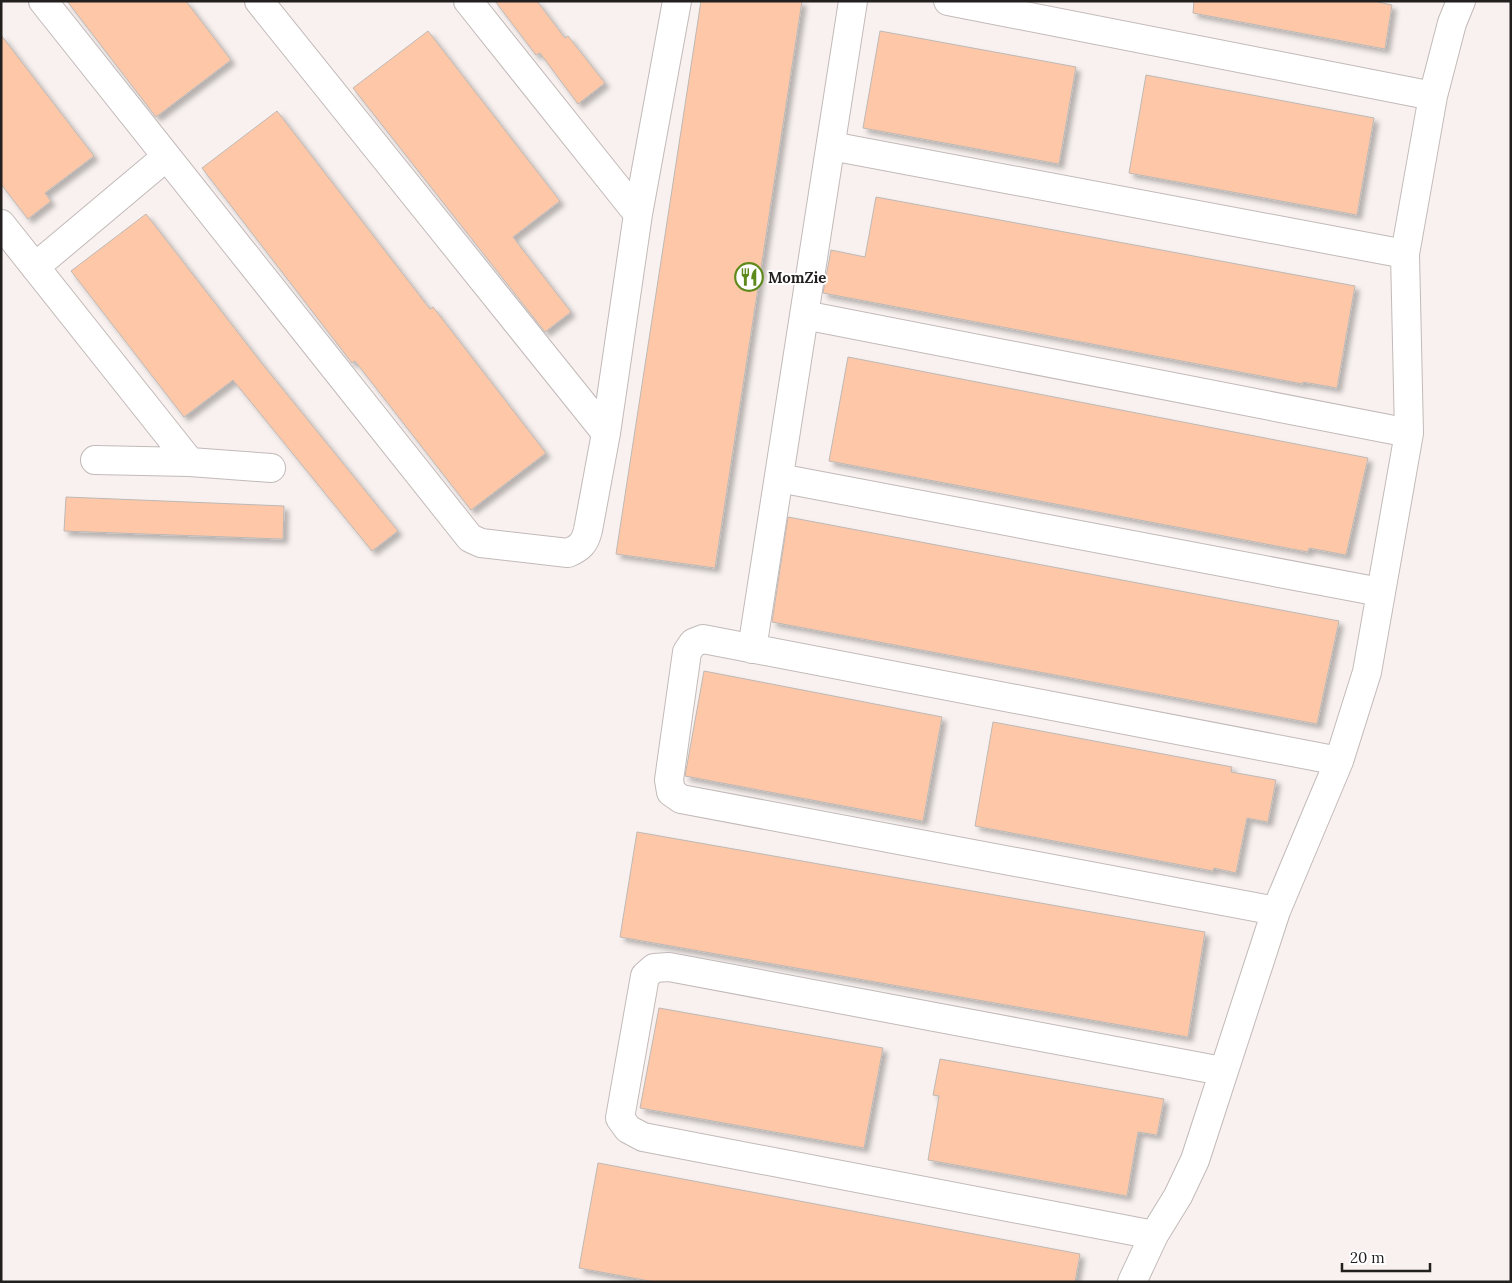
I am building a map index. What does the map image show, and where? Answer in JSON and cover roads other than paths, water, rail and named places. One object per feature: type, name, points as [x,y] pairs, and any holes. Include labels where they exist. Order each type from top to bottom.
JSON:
[{"type":"street","points":[[43,1],[470,538],[481,543],[568,553],[578,549],[585,541],[606,433],[638,214],[677,1]]},
{"type":"street","points":[[259,1],[606,433]]},
{"type":"street","points":[[468,1],[638,214]]},
{"type":"street","points":[[752,649],[853,1]]},
{"type":"street","points":[[948,1],[1433,96]]},
{"type":"street","points":[[1132,1282],[1154,1234],[1178,1196],[1195,1160],[1222,1071],[1276,911],[1339,761],[1367,672],[1409,433],[1405,254],[1433,96],[1452,23],[1461,1]]},
{"type":"street","points":[[831,146],[1405,254]]},
{"type":"street","points":[[35,267],[166,157]]},
{"type":"street","points":[[1,224],[190,462]]},
{"type":"street","points":[[804,315],[1409,433]]},
{"type":"street","points":[[95,460],[190,462],[271,468]]},
{"type":"street","points":[[779,478],[1380,592]]},
{"type":"street","points":[[1276,911],[681,799],[671,792],[669,780],[687,652],[693,643],[703,639],[1339,761]]},
{"type":"street","points":[[1154,1234],[643,1137],[628,1129],[620,1118],[645,976],[654,968],[669,967],[1222,1071]]},
{"type":"place","name":"MomZie","points":[[749,277]]}]
